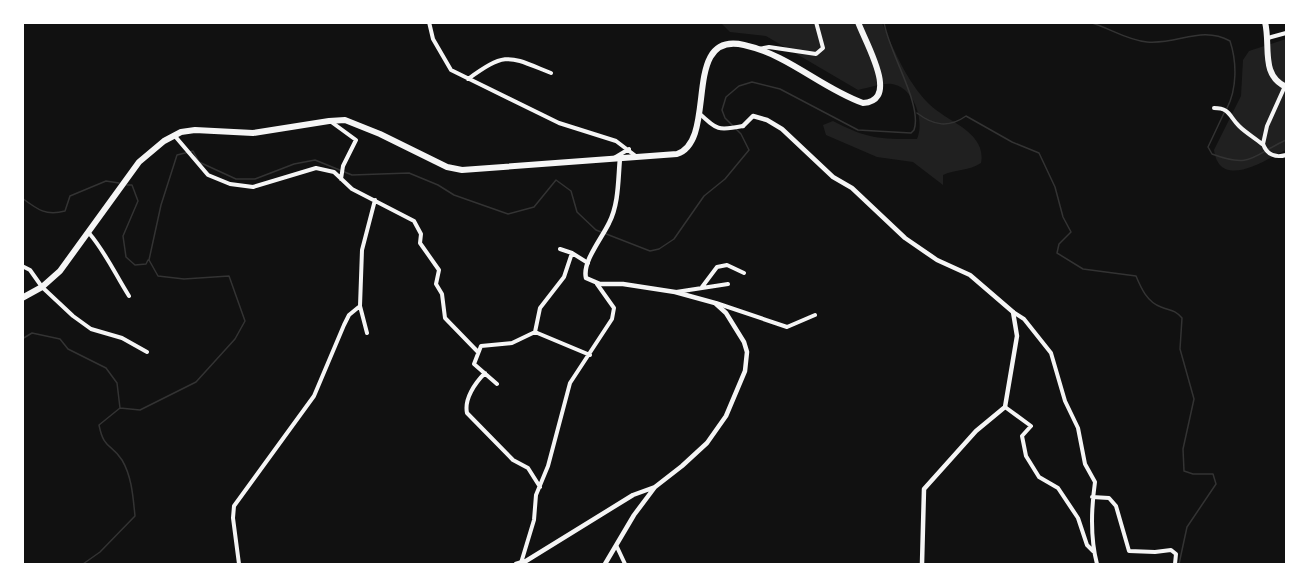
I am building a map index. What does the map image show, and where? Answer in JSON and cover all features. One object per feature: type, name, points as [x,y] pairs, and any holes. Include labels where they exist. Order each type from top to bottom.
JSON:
[{"type":"highway","points":[[22,298],[42,287],[60,272],[143,158],[174,134],[195,130],[254,133],[329,120],[345,120],[447,167],[462,170],[677,154],[686,149],[695,136],[708,66],[716,50],[726,44],[758,49],[787,61],[853,99],[868,103],[879,96],[882,86],[858,22]]},
{"type":"highway","points":[[1265,22],[1269,69],[1273,78],[1286,87]]},
{"type":"street","points":[[429,22],[432,36],[451,70],[467,80],[506,95],[559,123],[616,141],[637,157]]},
{"type":"street","points":[[758,49],[776,47],[816,54],[823,48],[816,22]]},
{"type":"street","points":[[1268,38],[1287,33]]},
{"type":"street","points":[[467,80],[493,62],[508,57],[551,73]]},
{"type":"street","points":[[1264,147],[1267,126],[1286,87]]},
{"type":"street","points":[[1214,108],[1224,108],[1233,114],[1239,126],[1271,155],[1278,157],[1287,155]]},
{"type":"street","points":[[698,113],[714,128],[743,126],[753,116],[776,124],[833,177],[852,188],[905,238],[946,265],[970,275],[1024,319],[1050,353],[1065,401],[1078,428],[1085,464],[1095,482],[1092,497],[1091,541],[1097,564]]},
{"type":"street","points":[[329,120],[356,140],[341,174]]},
{"type":"street","points":[[174,134],[208,175],[242,187],[253,188],[315,168],[334,172],[341,174],[375,200],[414,221],[421,234],[420,243],[439,270],[435,284],[442,294],[444,317],[478,352]]},
{"type":"street","points":[[518,564],[570,383],[612,319],[614,308],[597,284],[585,275],[588,264],[610,221],[617,195],[616,158],[629,149]]},
{"type":"street","points":[[367,333],[360,306],[362,249],[375,200]]},
{"type":"street","points":[[89,233],[106,254],[112,270],[129,296]]},
{"type":"street","points":[[560,249],[572,253],[588,264]]},
{"type":"street","points":[[535,332],[540,308],[564,277],[572,253]]},
{"type":"street","points":[[702,287],[717,267],[727,265],[744,273]]},
{"type":"street","points":[[22,266],[30,270],[42,287],[73,316],[91,329],[122,338],[147,352]]},
{"type":"street","points":[[597,284],[623,284],[675,292],[787,327],[815,315]]},
{"type":"street","points":[[675,292],[728,284]]},
{"type":"street","points":[[605,564],[634,515],[655,487],[707,443],[726,416],[741,384],[747,359],[744,342],[726,314],[715,303]]},
{"type":"street","points":[[239,564],[233,518],[237,501],[314,396],[349,315],[360,306]]},
{"type":"street","points":[[922,564],[924,489],[976,431],[1005,407],[1017,336],[1013,312]]},
{"type":"street","points":[[497,384],[474,364],[482,346],[510,344],[535,332],[590,355]]},
{"type":"street","points":[[485,374],[469,397],[465,406],[467,413],[513,460],[528,468],[540,487]]},
{"type":"street","points":[[1005,407],[1032,426],[1022,436],[1026,456],[1039,477],[1058,488],[1078,518],[1087,545],[1094,552]]},
{"type":"street","points":[[518,564],[633,495],[655,487]]},
{"type":"street","points":[[1092,497],[1108,498],[1116,506],[1129,551],[1171,550],[1175,552],[1175,564]]},
{"type":"street","points":[[617,547],[625,564]]},
{"type":"shaded area","points":[[721,23],[882,23],[914,86],[929,104],[972,135],[981,152],[981,163],[943,175],[943,185],[913,162],[877,157],[826,135],[823,125],[833,121],[874,137],[917,139],[920,123],[912,98],[900,86],[884,84],[858,90],[766,36],[730,32]]},
{"type":"shaded area","points":[[1286,39],[1286,150],[1246,169],[1235,171],[1225,169],[1218,162],[1214,150],[1241,96],[1243,60],[1249,51]]},
{"type":"waterway","points":[[22,339],[32,333],[60,339],[68,349],[106,368],[117,383],[120,408],[140,410],[196,382],[235,339],[245,321],[229,276],[184,279],[158,276],[149,260],[161,205],[177,155],[193,151],[199,162],[236,179],[255,179],[294,164],[315,160],[352,175],[409,173],[438,185],[454,195],[508,214],[534,207],[556,180],[571,191],[577,212],[596,230],[650,251],[659,249],[674,239],[704,196],[725,179],[749,150],[741,134],[725,118],[722,110],[726,97],[739,86],[752,82],[780,89],[858,130],[911,133],[914,130],[914,107],[910,92],[884,22]]},
{"type":"waterway","points":[[1089,22],[1132,39],[1147,42],[1169,41],[1199,35],[1209,35],[1230,41],[1235,75],[1233,92],[1227,108]]},
{"type":"waterway","points":[[917,113],[929,121],[942,124],[948,124],[966,116],[1012,142],[1039,153],[1055,187],[1063,217],[1071,232],[1059,244],[1057,253],[1083,269],[1136,276],[1142,290],[1152,302],[1182,318],[1180,349],[1194,399],[1183,449],[1184,471],[1193,474],[1213,474],[1216,484],[1187,527],[1179,564]]},
{"type":"waterway","points":[[1224,113],[1208,147],[1212,154],[1244,160],[1259,155],[1286,140]]},
{"type":"waterway","points":[[22,198],[42,211],[53,213],[65,211],[70,196],[106,181],[119,183]]},
{"type":"waterway","points":[[127,185],[132,185],[138,201],[123,236],[126,257],[135,265],[146,264],[148,260]]},
{"type":"waterway","points":[[83,564],[100,552],[135,516],[128,473],[122,460],[103,439],[99,425],[120,408]]}]
